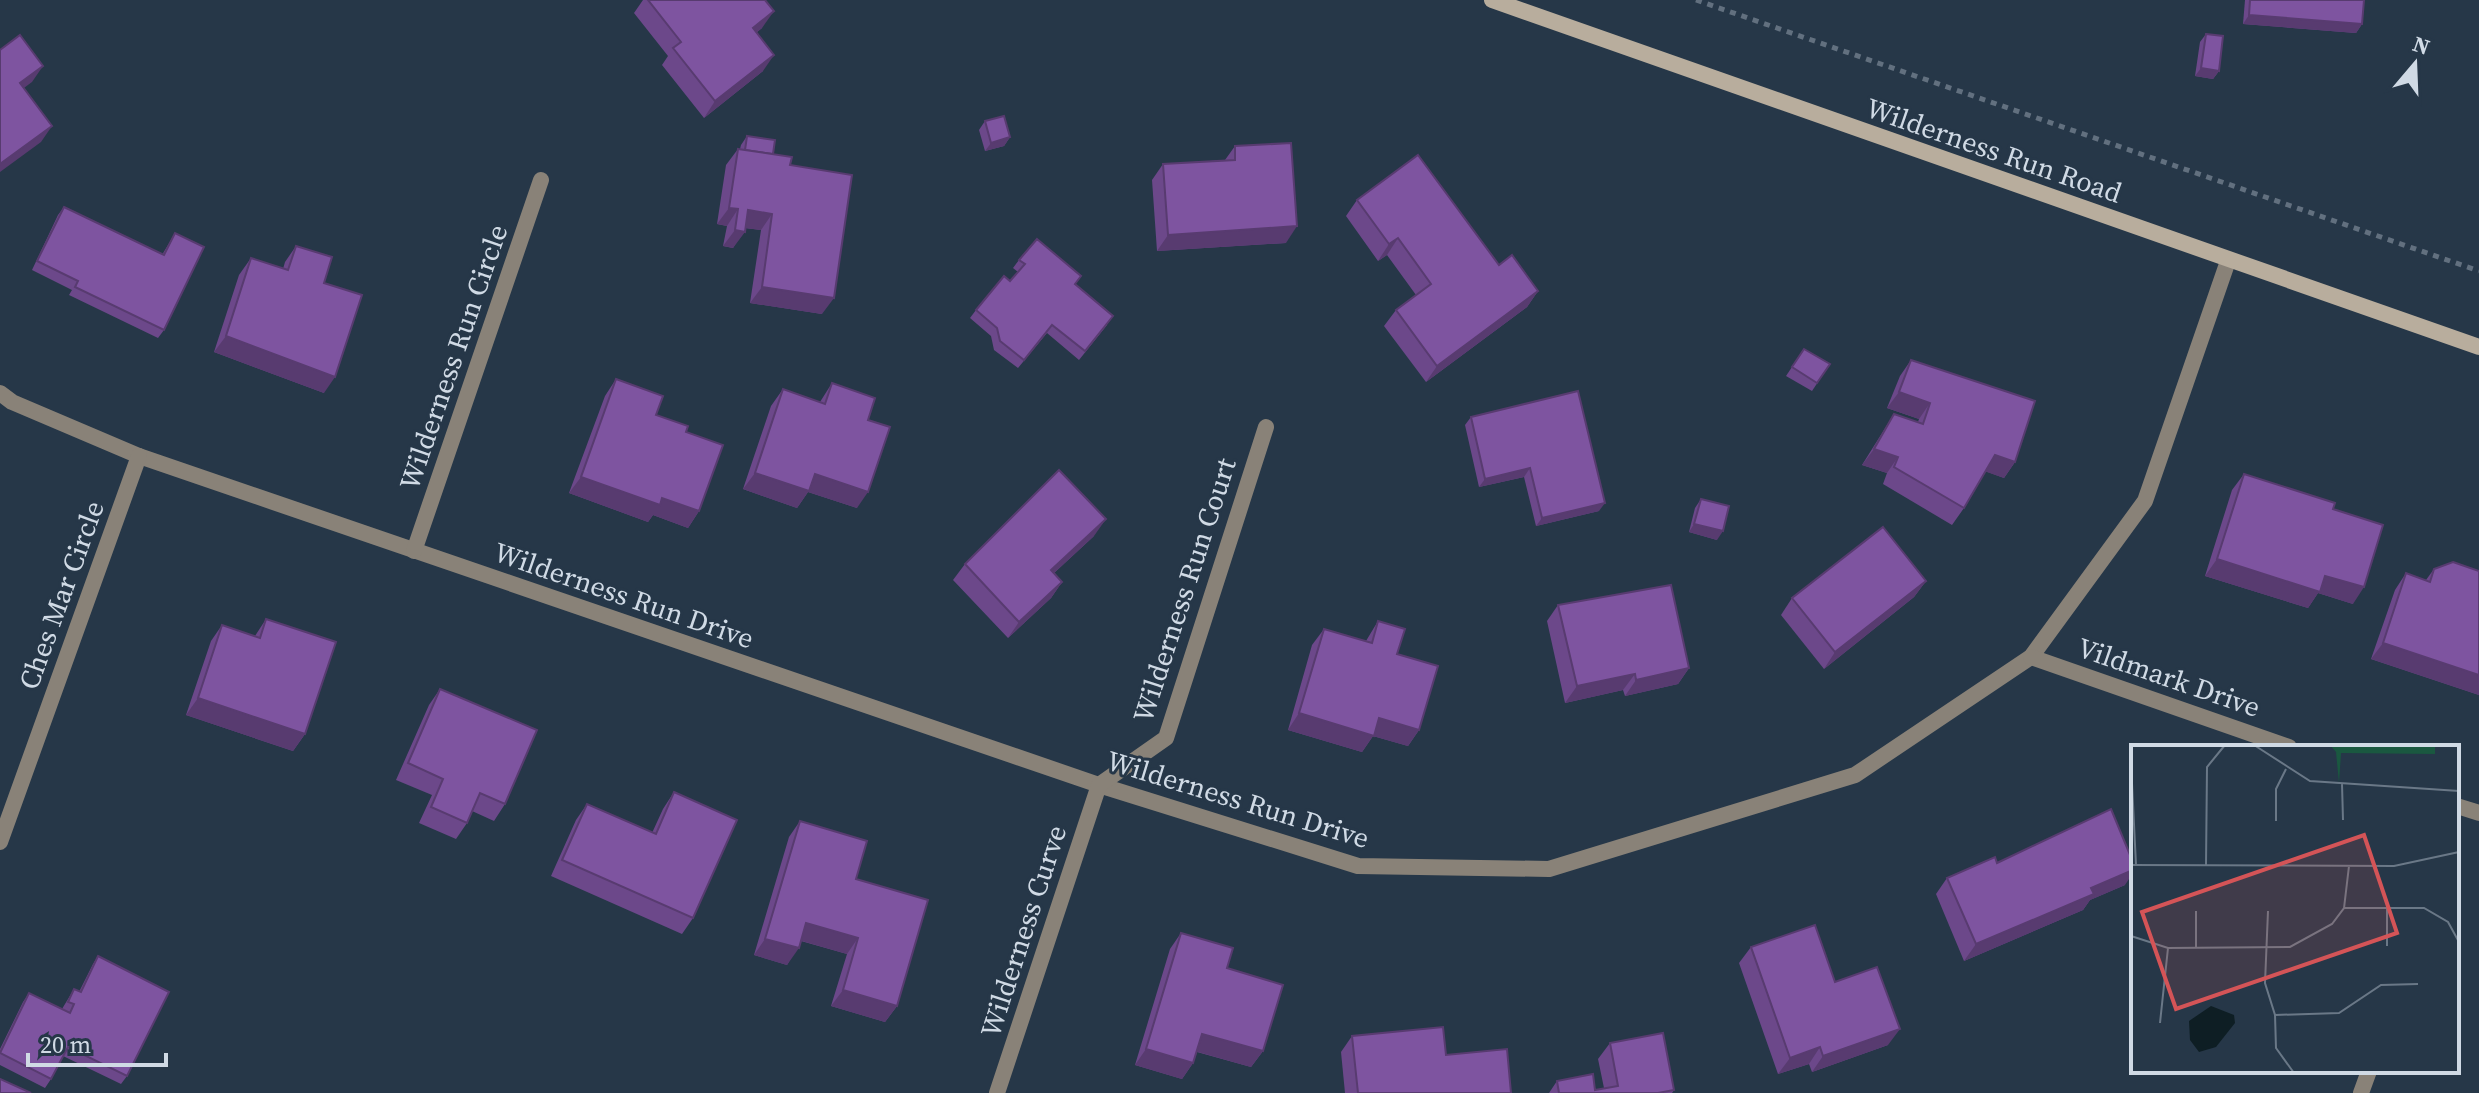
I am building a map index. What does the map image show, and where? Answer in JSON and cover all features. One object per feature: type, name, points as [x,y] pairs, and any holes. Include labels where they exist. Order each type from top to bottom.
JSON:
[{"type":"street","name":"Wilderness Run Road","points":[[1492,0],[2479,347]]},
{"type":"street","name":"Wilderness Run Circle","points":[[414,551],[541,180]]},
{"type":"street","name":"Wilderness Run Drive","points":[[0,393],[12,402],[139,456],[1099,785],[1358,866],[1549,869],[1855,775],[2031,657],[2145,501],[2228,261]]},
{"type":"street","name":"Wilderness Run Court","points":[[1099,785],[1166,738],[1266,427]]},
{"type":"street","name":"Ches Mar Circle","points":[[0,842],[139,456]]},
{"type":"street","name":"Vildmark Drive","points":[[2031,657],[2283,745]]},
{"type":"street","name":"Wilderness Curve","points":[[997,1093],[1099,785]]},
{"type":"street","points":[[2459,809],[2479,813]]},
{"type":"street","points":[[2361,1093],[2368,1073]]},
{"type":"path","points":[[1696,0],[2479,271]]},
{"type":"building","points":[[648,0],[765,0],[774,11],[753,28],[774,55],[715,101],[673,48],[681,42]]},
{"type":"building","points":[[2250,0],[2364,0],[2362,24],[2249,15]]},
{"type":"building","points":[[2206,34],[2223,36],[2219,71],[2201,68]]},
{"type":"building","points":[[20,35],[43,66],[20,83],[52,126],[0,164],[0,50]]},
{"type":"building","points":[[1004,116],[1010,137],[991,143],[985,121]]},
{"type":"building","points":[[747,136],[775,140],[773,154],[745,150]]},
{"type":"building","points":[[1291,143],[1297,226],[1168,235],[1163,164],[1235,160],[1235,146]]},
{"type":"building","points":[[738,149],[792,157],[790,165],[852,175],[834,298],[762,287],[772,214],[748,210],[745,232],[735,230],[738,209],[729,208]]},
{"type":"building","points":[[1418,155],[1499,265],[1512,255],[1538,291],[1437,366],[1396,310],[1431,284],[1398,238],[1389,244],[1357,200]]},
{"type":"building","points":[[64,207],[164,255],[175,233],[204,247],[164,330],[75,287],[78,281],[37,261]]},
{"type":"building","points":[[1037,239],[1081,276],[1075,284],[1113,316],[1085,351],[1052,325],[1024,360],[1000,341],[997,328],[976,310],[1004,276],[1010,281],[1025,264],[1019,260]]},
{"type":"building","points":[[296,246],[332,257],[324,283],[362,295],[335,377],[226,336],[251,258],[288,270]]},
{"type":"building","points":[[1804,349],[1830,364],[1817,383],[1792,367]]},
{"type":"building","points":[[1911,360],[2035,401],[2015,462],[1995,455],[1964,508],[1894,467],[1898,457],[1874,449],[1894,414],[1923,424],[1930,403],[1899,392]]},
{"type":"building","points":[[616,379],[663,396],[656,415],[688,426],[686,432],[723,445],[699,511],[662,498],[660,505],[581,477]]},
{"type":"building","points":[[832,383],[875,398],[868,420],[890,427],[868,492],[815,474],[809,491],[755,473],[783,389],[825,404]]},
{"type":"building","points":[[1578,391],[1605,503],[1542,518],[1530,468],[1485,479],[1471,417]]},
{"type":"building","points":[[1059,470],[1106,519],[1051,570],[1062,582],[1019,622],[965,564]]},
{"type":"building","points":[[2244,474],[2335,503],[2333,509],[2383,525],[2364,587],[2325,576],[2320,592],[2217,559]]},
{"type":"building","points":[[1701,499],[1729,506],[1723,531],[1694,524]]},
{"type":"building","points":[[1883,527],[1926,581],[1835,652],[1792,598]]},
{"type":"building","points":[[2453,562],[2479,571],[2479,675],[2383,643],[2406,573],[2430,582],[2434,569]]},
{"type":"building","points":[[1671,585],[1689,668],[1636,680],[1635,674],[1577,686],[1558,605]]},
{"type":"building","points":[[266,619],[336,642],[305,734],[198,698],[222,625],[260,638]]},
{"type":"building","points":[[1378,621],[1405,629],[1397,654],[1438,666],[1419,730],[1379,718],[1374,736],[1299,713],[1324,629],[1372,643]]},
{"type":"building","points":[[440,689],[537,730],[505,804],[480,793],[467,823],[431,807],[443,779],[408,763]]},
{"type":"building","points":[[674,792],[737,820],[693,918],[562,860],[587,804],[656,834]]},
{"type":"building","points":[[2111,809],[2131,857],[2131,871],[2091,888],[2094,894],[1976,944],[1947,878],[1995,857],[1997,863]]},
{"type":"building","points":[[800,821],[867,841],[856,879],[928,900],[897,1006],[843,990],[858,938],[806,923],[799,948],[765,939]]},
{"type":"building","points":[[1815,925],[1835,982],[1877,967],[1900,1029],[1823,1056],[1820,1047],[1790,1058],[1751,947]]},
{"type":"building","points":[[1181,933],[1233,948],[1227,968],[1283,985],[1263,1051],[1202,1034],[1193,1063],[1146,1049]]},
{"type":"building","points":[[98,956],[169,992],[127,1076],[68,1047],[51,1079],[0,1053],[29,993],[70,1013],[74,1004],[68,1002],[74,989],[81,992]]},
{"type":"building","points":[[1443,1027],[1446,1055],[1507,1049],[1511,1093],[1358,1093],[1352,1036]]},
{"type":"building","points":[[1663,1033],[1674,1090],[1658,1093],[1559,1093],[1557,1081],[1593,1074],[1595,1090],[1618,1086],[1610,1043]]},
{"type":"building","points":[[0,1079],[31,1093],[0,1093]]}]
